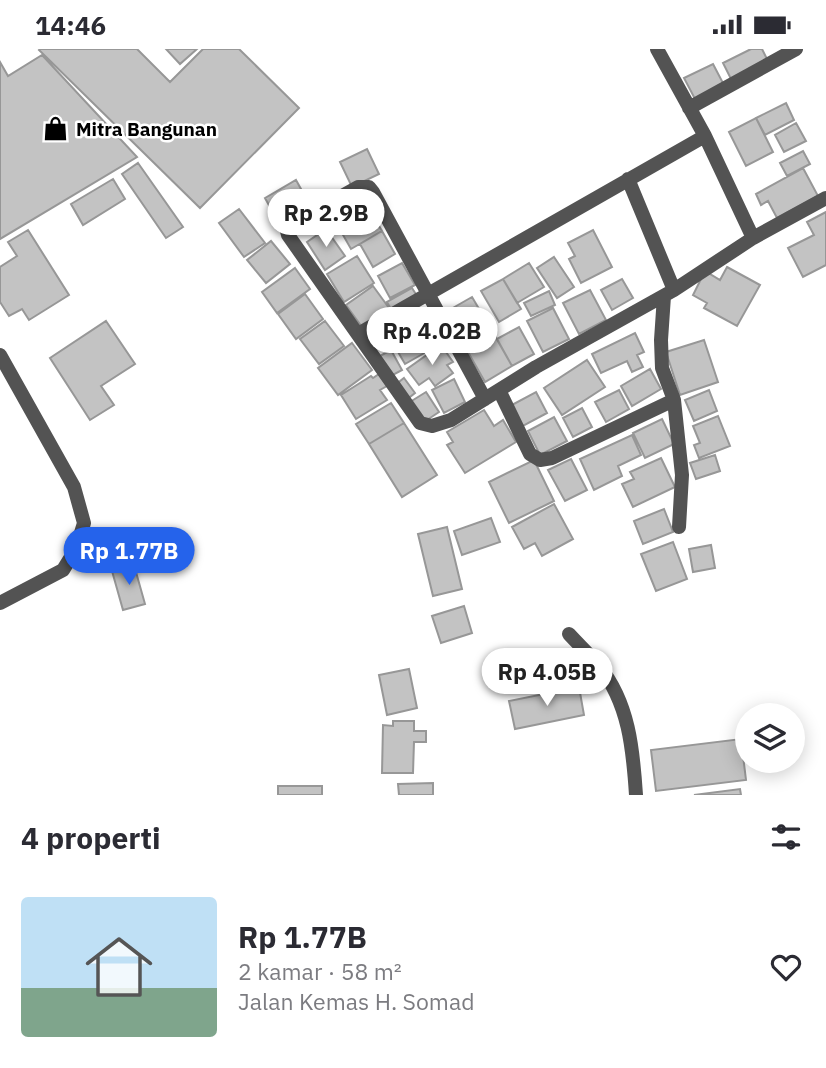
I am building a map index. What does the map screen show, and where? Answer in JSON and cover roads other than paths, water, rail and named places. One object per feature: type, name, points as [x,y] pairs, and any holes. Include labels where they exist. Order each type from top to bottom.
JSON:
[{"type":"street","points":[[657,49],[705,136],[753,238]]},
{"type":"street","points":[[689,108],[796,49]]},
{"type":"street","points":[[358,334],[705,136]]},
{"type":"street","points":[[628,179],[669,293],[661,340],[662,369],[674,400],[682,475],[679,527]]},
{"type":"street","points":[[485,399],[369,187],[358,187],[290,225],[288,235],[420,423],[432,426],[451,421],[536,367],[669,293],[753,238],[826,198]]},
{"type":"street","points":[[0,355],[74,487],[84,523],[76,549],[62,570],[0,603]]},
{"type":"street","points":[[499,390],[530,454],[540,460],[552,458],[674,400]]},
{"type":"street","points":[[569,634],[600,668],[621,703],[633,755],[636,795]]},
{"type":"place","name":"Mitra Bangunan","points":[[56,129]]}]
